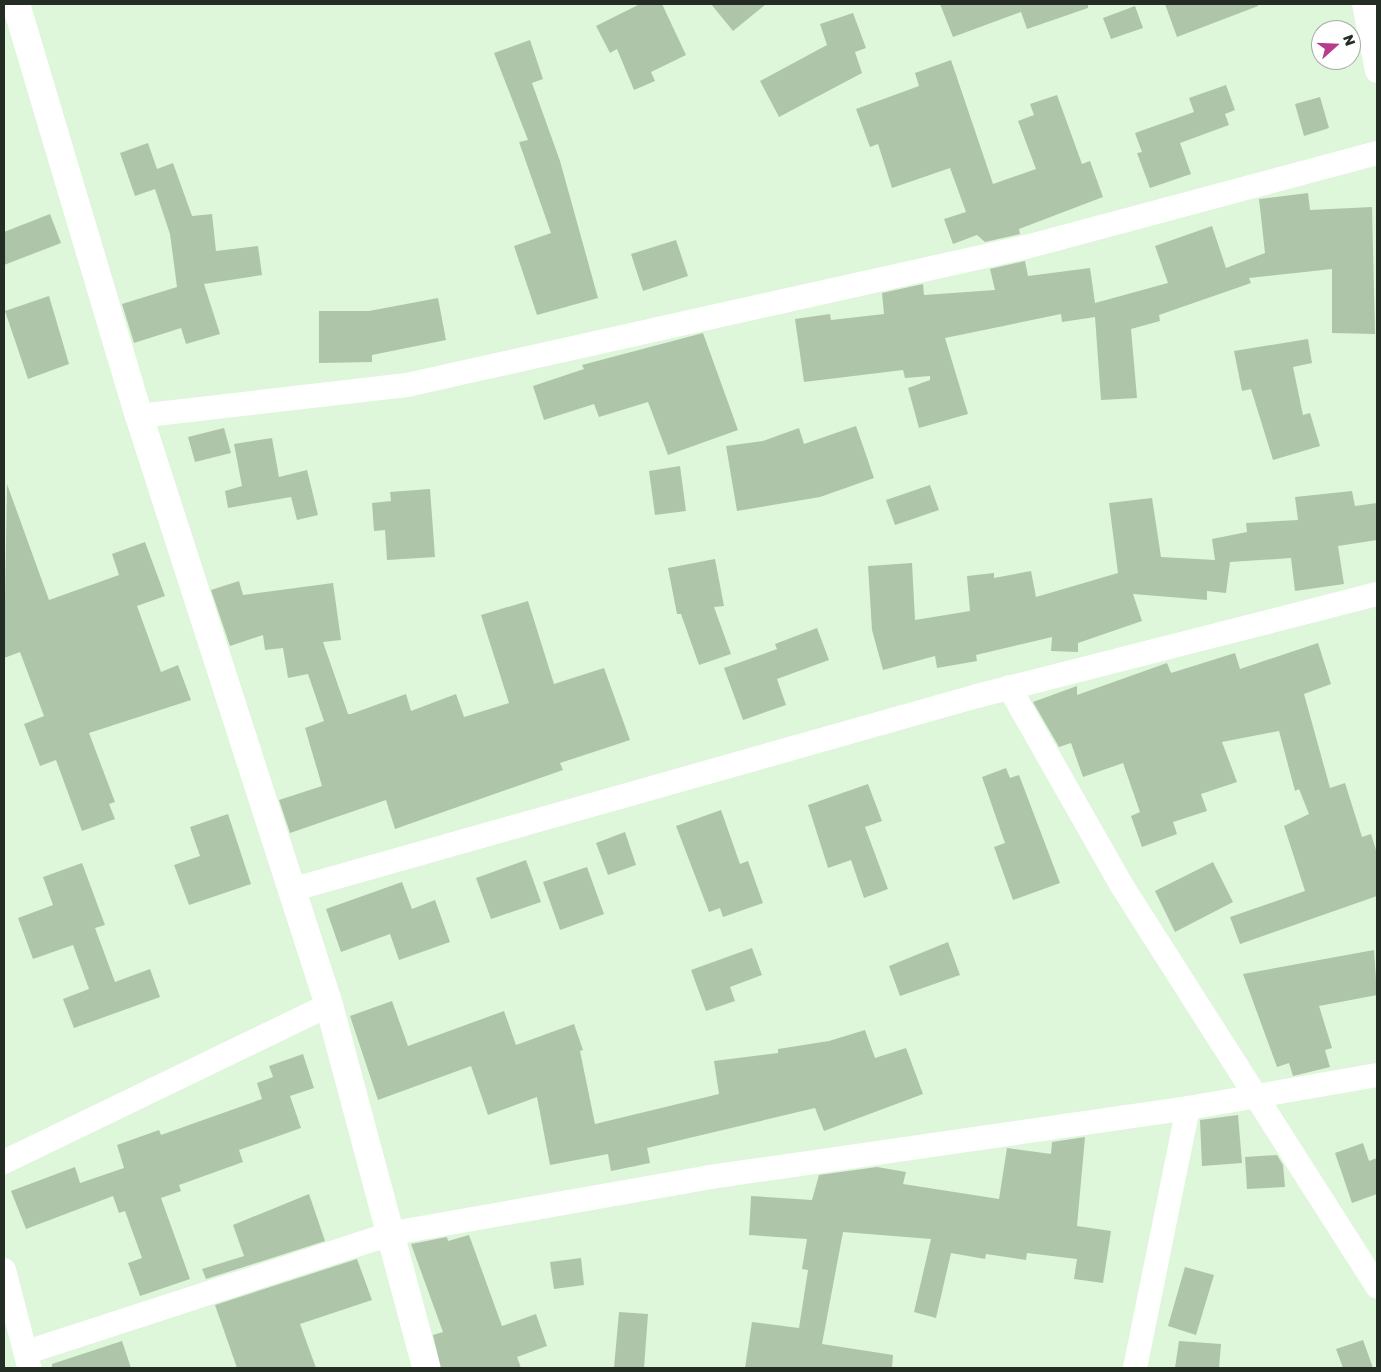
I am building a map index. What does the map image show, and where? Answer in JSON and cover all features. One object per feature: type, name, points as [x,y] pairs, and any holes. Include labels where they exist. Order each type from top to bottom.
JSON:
[{"type":"street","points":[[16,4],[140,416],[329,1004],[393,1234],[426,1368]]},
{"type":"street","points":[[1364,4],[1377,71]]},
{"type":"street","points":[[140,416],[407,385],[1026,247],[1377,153]]},
{"type":"street","points":[[291,890],[1008,687],[1377,594]]},
{"type":"street","points":[[1008,687],[1122,886],[1257,1094],[1377,1287]]},
{"type":"street","points":[[4,1162],[329,1004]]},
{"type":"street","points":[[4,1270],[28,1360],[393,1234],[710,1177],[1188,1108],[1257,1094],[1377,1075]]},
{"type":"street","points":[[1135,1368],[1188,1108]]},
{"type":"building","points":[[640,4],[662,4],[686,55],[651,72],[655,81],[634,90],[617,49],[610,53],[596,26]]},
{"type":"building","points":[[711,4],[766,4],[733,31]]},
{"type":"building","points":[[940,4],[1088,4],[1088,8],[1027,29],[1021,12],[953,37]]},
{"type":"building","points":[[1165,4],[1258,4],[1258,6],[1177,37]]},
{"type":"building","points":[[1135,6],[1143,28],[1111,39],[1103,18]]},
{"type":"building","points":[[853,13],[866,48],[855,52],[862,73],[779,117],[760,81],[827,45],[820,24]]},
{"type":"building","points":[[530,40],[543,79],[532,83],[560,161],[598,298],[537,315],[514,246],[551,233],[519,142],[528,140],[494,53]]},
{"type":"building","points":[[951,60],[993,184],[1036,169],[1018,121],[1034,115],[1030,104],[1057,95],[1082,164],[1090,161],[1103,197],[1019,229],[1020,234],[985,242],[977,235],[953,244],[944,219],[966,212],[950,168],[892,188],[878,144],[870,147],[856,109],[919,86],[915,73]]},
{"type":"building","points":[[1226,85],[1235,110],[1225,114],[1229,125],[1180,143],[1191,174],[1150,188],[1137,153],[1142,152],[1135,133],[1194,112],[1189,98]]},
{"type":"building","points":[[1320,97],[1329,128],[1304,136],[1295,104]]},
{"type":"building","points":[[148,143],[157,169],[173,163],[192,216],[212,214],[216,251],[258,246],[262,275],[204,284],[220,334],[186,344],[181,328],[134,343],[122,304],[177,287],[170,234],[155,189],[135,196],[120,153]]},
{"type":"building","points":[[1308,193],[1310,210],[1372,207],[1375,334],[1332,333],[1332,269],[1249,278],[1251,283],[1159,315],[1160,321],[1131,329],[1137,398],[1101,400],[1095,317],[1062,322],[1061,314],[945,338],[968,414],[919,428],[908,388],[930,380],[930,376],[905,378],[903,370],[804,382],[795,319],[830,314],[831,320],[884,314],[882,293],[923,284],[924,295],[995,290],[990,269],[1025,261],[1028,276],[1090,268],[1095,303],[1168,283],[1155,246],[1212,226],[1226,268],[1265,253],[1259,199]]},
{"type":"building","points":[[50,214],[61,243],[4,265],[4,232]]},
{"type":"building","points":[[676,240],[688,276],[643,291],[631,254]]},
{"type":"building","points":[[49,296],[69,364],[28,379],[5,311]]},
{"type":"building","points":[[438,298],[446,340],[372,355],[372,362],[319,363],[319,311],[369,311]]},
{"type":"building","points":[[703,333],[738,430],[668,455],[648,402],[599,417],[594,404],[544,420],[533,386],[584,369],[582,365]]},
{"type":"building","points":[[1308,339],[1312,363],[1293,367],[1303,415],[1310,413],[1320,446],[1273,460],[1251,389],[1242,391],[1234,351]]},
{"type":"building","points":[[856,426],[874,478],[820,497],[737,511],[726,446],[763,441],[799,428],[804,444]]},
{"type":"building","points":[[224,428],[231,453],[195,462],[188,437]]},
{"type":"building","points":[[272,438],[279,477],[307,470],[318,515],[297,520],[291,497],[228,508],[225,491],[242,486],[234,444]]},
{"type":"building","points":[[680,466],[686,511],[655,515],[649,471]]},
{"type":"building","points":[[7,484],[49,600],[119,575],[112,554],[145,542],[165,596],[137,606],[161,672],[178,665],[191,700],[89,733],[115,802],[109,804],[115,819],[82,831],[56,760],[40,766],[24,724],[44,716],[20,652],[4,658]]},
{"type":"building","points":[[930,485],[939,510],[895,525],[886,500]]},
{"type":"building","points":[[430,489],[435,557],[387,560],[385,530],[374,531],[372,503],[391,501],[390,492]]},
{"type":"building","points":[[1352,491],[1355,506],[1377,503],[1377,540],[1338,546],[1344,584],[1295,591],[1291,558],[1230,562],[1226,593],[1207,591],[1207,600],[1133,594],[1142,621],[1078,643],[1078,652],[1051,651],[1052,637],[976,655],[977,661],[937,668],[935,656],[883,670],[872,630],[868,566],[912,563],[915,620],[970,611],[967,576],[994,573],[994,578],[1031,571],[1036,597],[1118,573],[1109,503],[1152,498],[1161,557],[1215,560],[1212,539],[1247,532],[1246,523],[1298,520],[1295,497]]},
{"type":"building","points":[[715,559],[724,606],[714,607],[731,654],[699,665],[681,614],[677,614],[668,568]]},
{"type":"building","points":[[239,581],[243,595],[333,583],[341,640],[323,642],[348,714],[406,694],[411,711],[456,694],[464,717],[509,703],[481,615],[528,601],[554,684],[604,668],[630,740],[560,763],[563,770],[395,829],[386,800],[290,833],[279,800],[322,786],[305,728],[324,721],[308,674],[288,678],[283,648],[265,650],[263,635],[230,646],[211,590]]},
{"type":"building","points":[[817,628],[829,660],[777,679],[786,705],[743,720],[724,668],[777,649],[775,644]]},
{"type":"building","points":[[1318,643],[1331,684],[1304,694],[1330,788],[1345,783],[1362,837],[1371,834],[1377,853],[1377,896],[1240,944],[1230,917],[1305,891],[1284,826],[1309,814],[1299,789],[1295,791],[1279,731],[1222,742],[1237,782],[1201,794],[1207,811],[1173,822],[1177,834],[1142,847],[1131,816],[1140,812],[1123,763],[1083,777],[1071,743],[1059,747],[1033,702],[1077,686],[1077,695],[1167,663],[1171,673],[1235,653],[1240,669]]},
{"type":"building","points":[[1006,768],[1010,778],[1019,775],[1060,883],[1013,900],[994,847],[1005,843],[982,777]]},
{"type":"building","points":[[868,784],[882,821],[865,827],[888,889],[864,898],[851,860],[828,868],[808,805]]},
{"type":"building","points":[[721,810],[740,864],[748,861],[763,903],[723,917],[720,908],[709,912],[676,826]]},
{"type":"building","points":[[228,814],[251,884],[189,905],[174,865],[200,856],[190,827]]},
{"type":"building","points":[[625,832],[636,865],[608,875],[596,843]]},
{"type":"building","points":[[526,860],[541,902],[491,919],[476,878]]},
{"type":"building","points":[[1213,862],[1233,902],[1175,932],[1155,891]]},
{"type":"building","points":[[82,863],[105,925],[95,928],[115,982],[150,969],[160,997],[74,1028],[63,999],[89,989],[73,945],[33,959],[18,918],[53,905],[43,877]]},
{"type":"building","points":[[587,867],[604,914],[560,930],[543,882]]},
{"type":"building","points":[[402,882],[412,909],[435,900],[450,942],[399,960],[390,934],[341,952],[326,909]]},
{"type":"building","points":[[948,942],[960,975],[900,996],[889,966]]},
{"type":"building","points":[[752,948],[762,975],[730,987],[735,1001],[706,1011],[691,970]]},
{"type":"building","points":[[1374,950],[1377,995],[1319,1006],[1332,1048],[1325,1050],[1330,1067],[1293,1076],[1289,1063],[1277,1067],[1243,974]]},
{"type":"building","points":[[392,1001],[408,1046],[504,1011],[516,1045],[574,1024],[583,1050],[580,1051],[595,1124],[719,1094],[714,1061],[778,1053],[778,1049],[829,1041],[865,1030],[875,1058],[906,1048],[923,1094],[824,1131],[815,1108],[647,1148],[650,1163],[611,1171],[608,1154],[550,1165],[537,1097],[488,1115],[471,1066],[378,1100],[350,1016]]},
{"type":"building","points":[[303,1054],[314,1088],[290,1096],[301,1128],[239,1150],[243,1162],[179,1185],[181,1191],[161,1198],[190,1279],[140,1296],[128,1263],[142,1258],[125,1211],[119,1213],[113,1196],[26,1229],[11,1191],[75,1167],[80,1183],[124,1168],[117,1145],[159,1130],[161,1135],[262,1099],[257,1083],[273,1077],[269,1066]]},
{"type":"building","points":[[1238,1115],[1242,1163],[1202,1166],[1200,1120]]},
{"type":"building","points":[[1085,1137],[1077,1226],[1111,1231],[1103,1283],[1074,1279],[1077,1259],[1027,1253],[1026,1260],[986,1254],[985,1259],[951,1253],[936,1318],[914,1312],[931,1239],[843,1232],[822,1344],[893,1355],[892,1368],[745,1368],[752,1322],[799,1328],[808,1270],[802,1269],[807,1239],[749,1235],[751,1196],[812,1200],[819,1175],[877,1167],[906,1172],[903,1184],[999,1199],[1007,1148],[1051,1154],[1052,1142]]},
{"type":"building","points":[[1363,1143],[1369,1161],[1377,1158],[1377,1194],[1352,1203],[1335,1153]]},
{"type":"building","points":[[1277,1155],[1283,1165],[1285,1187],[1247,1189],[1245,1157]]},
{"type":"building","points":[[309,1194],[325,1241],[206,1279],[202,1269],[244,1256],[233,1225]]},
{"type":"building","points":[[469,1235],[502,1326],[536,1314],[547,1346],[517,1357],[521,1368],[441,1368],[433,1335],[443,1332],[411,1244],[447,1237],[448,1241]]},
{"type":"building","points":[[581,1258],[584,1285],[554,1289],[550,1262]]},
{"type":"building","points":[[357,1259],[372,1300],[300,1324],[316,1368],[237,1368],[215,1305]]},
{"type":"building","points":[[1185,1267],[1214,1275],[1196,1335],[1168,1326]]},
{"type":"building","points":[[619,1312],[648,1314],[644,1368],[614,1368]]},
{"type":"building","points":[[1363,1340],[1373,1368],[1343,1368],[1336,1349]]},
{"type":"building","points":[[122,1341],[131,1368],[52,1368],[52,1364]]},
{"type":"building","points":[[1179,1341],[1221,1344],[1219,1368],[1175,1368]]}]
